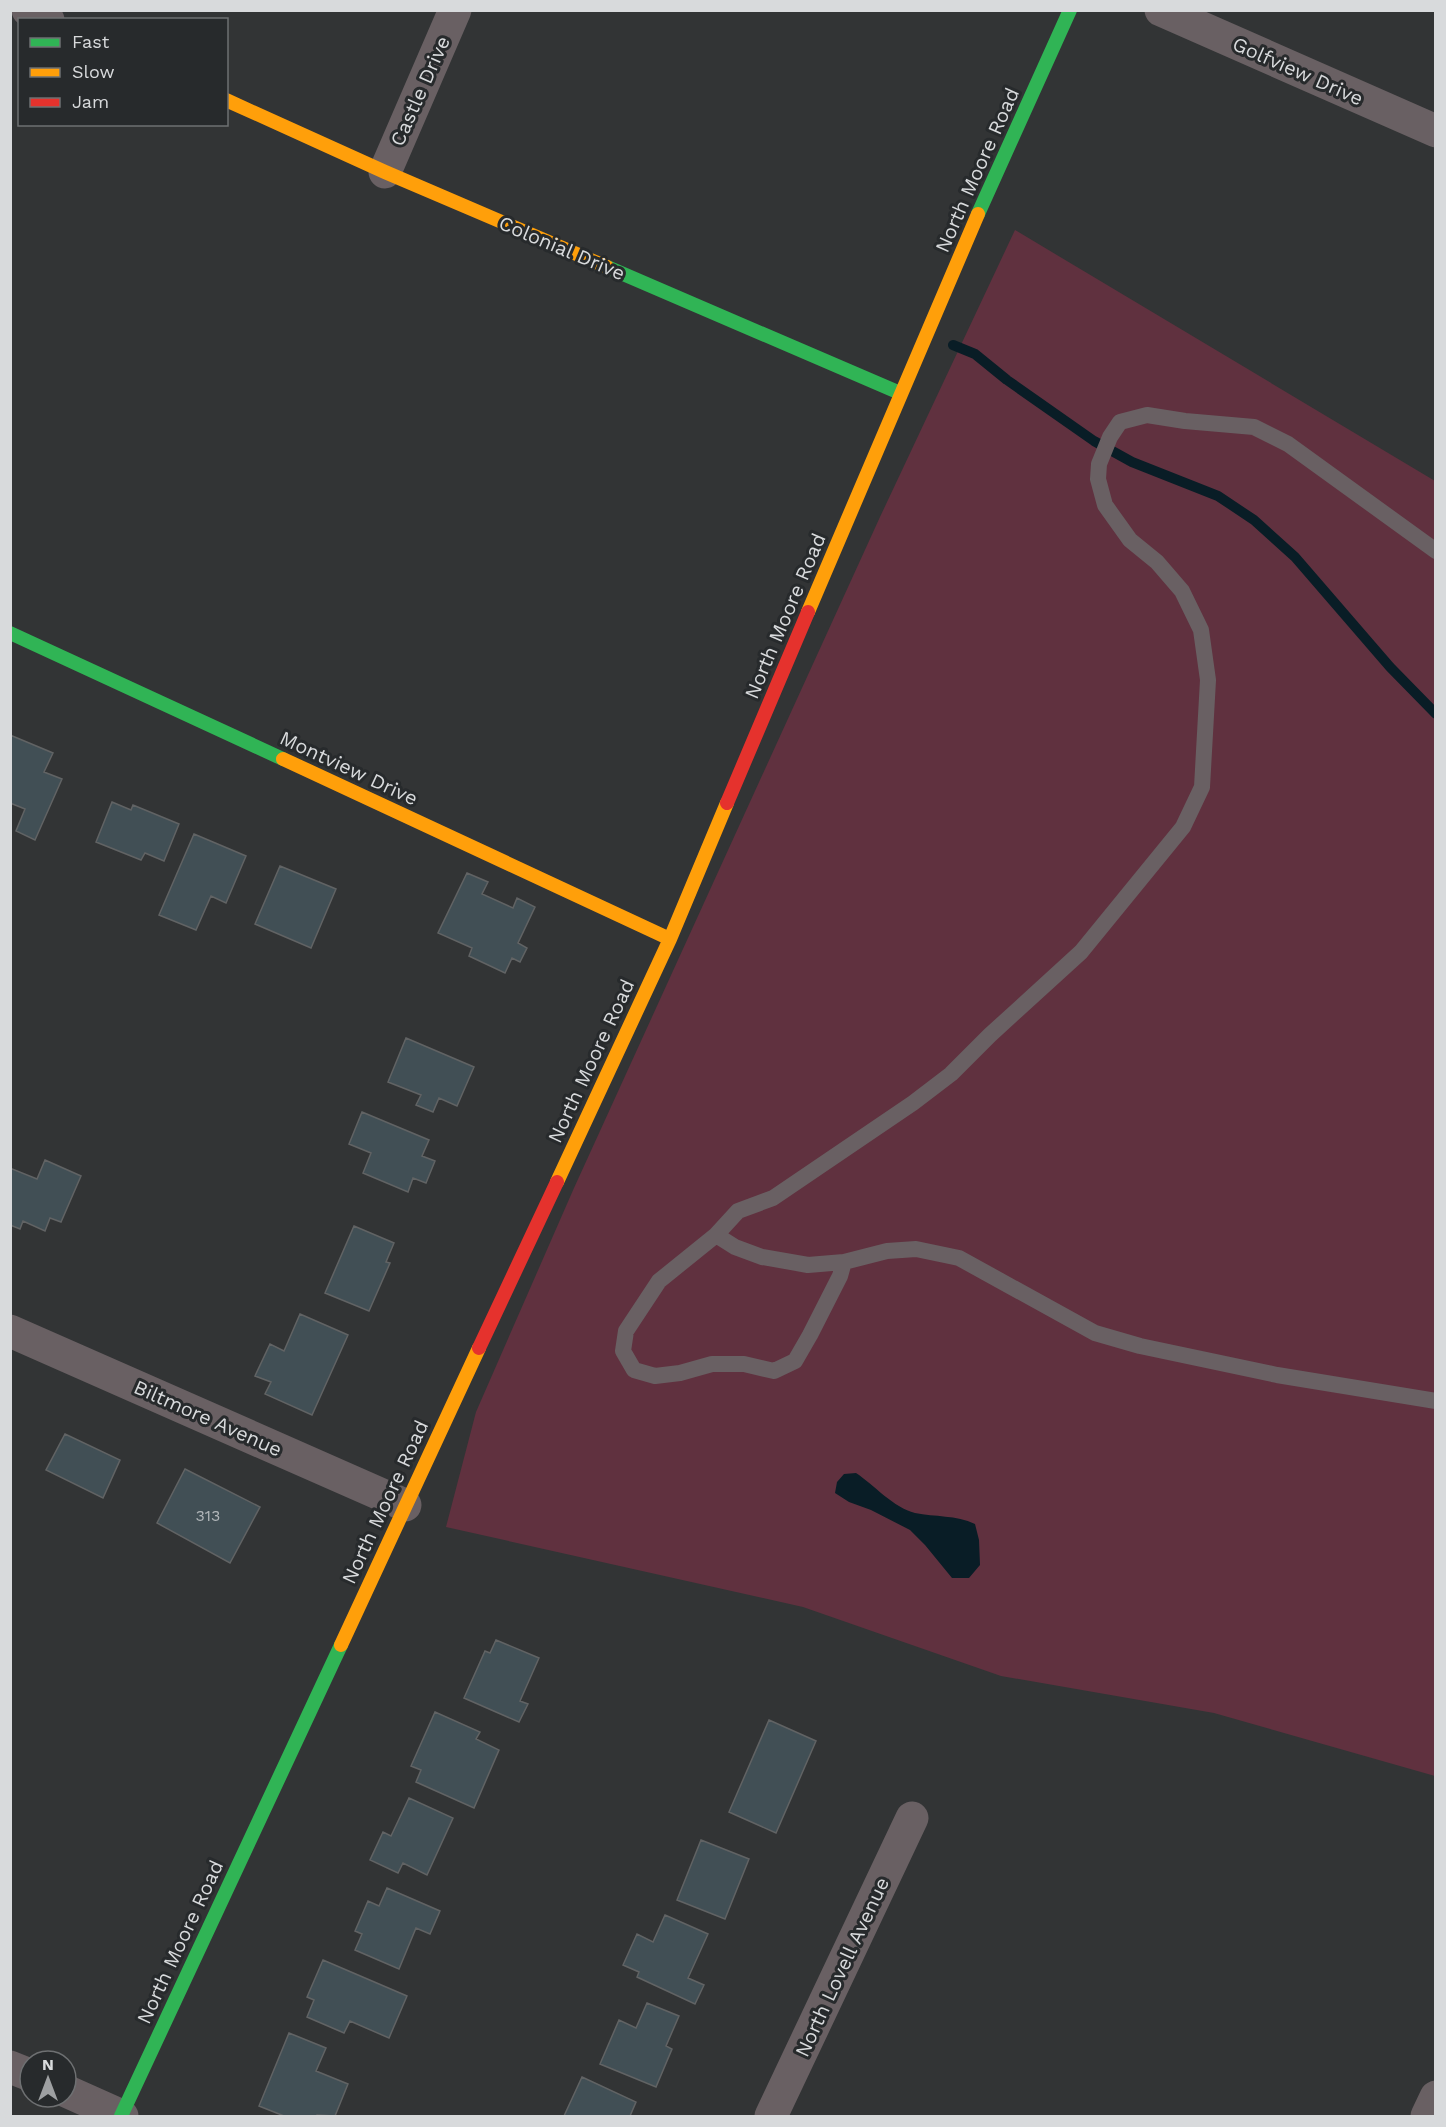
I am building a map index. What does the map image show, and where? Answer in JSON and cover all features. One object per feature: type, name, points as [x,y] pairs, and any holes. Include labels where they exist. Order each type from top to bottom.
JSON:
[{"type":"main road","name":"North Moore Road","points":[[121,2116],[670,939],[900,393],[1070,10]]},
{"type":"main road","name":"Colonial Drive","points":[[228,101],[385,172],[900,393]]},
{"type":"main road","name":"Montview Drive","points":[[10,633],[670,939]]},
{"type":"street","points":[[28,10],[44,18]]},
{"type":"street","name":"Castle Drive","points":[[385,172],[455,10]]},
{"type":"street","name":"Golfview Drive","points":[[1161,10],[1436,131]]},
{"type":"street","name":"Biltmore Avenue","points":[[10,1331],[405,1505]]},
{"type":"street","name":"North Lovell Avenue","points":[[771,2116],[912,1818]]},
{"type":"street","points":[[78,2096],[121,2116]]},
{"type":"street","points":[[1427,2116],[1436,2097]]},
{"type":"lane","points":[[844,1262],[840,1276],[795,1361],[774,1371],[744,1364],[712,1364],[680,1373],[655,1376],[634,1370],[623,1351],[626,1331],[659,1281],[716,1235],[738,1211],[773,1198],[913,1103],[951,1074],[1032,995],[1082,952],[1183,827],[1202,787],[1208,680],[1201,630],[1182,591],[1156,562],[1130,540],[1105,505],[1098,479],[1099,464],[1110,437],[1120,422],[1147,415],[1254,427],[1288,444],[1436,551]]},
{"type":"lane","points":[[716,1235],[735,1247],[762,1257],[808,1265],[844,1262],[887,1251],[916,1249],[959,1258],[1095,1333],[1140,1346],[1266,1373],[1436,1401]]},
{"type":"shaded area","points":[[1015,230],[1435,481],[1435,1776],[1214,1713],[1001,1676],[803,1607],[446,1527],[476,1412],[574,1188],[880,517]]},
{"type":"water","points":[[856,1473],[907,1510],[960,1519],[975,1524],[979,1540],[980,1565],[969,1578],[952,1578],[910,1530],[871,1510],[849,1502],[835,1493],[837,1482],[844,1474]]},
{"type":"building","points":[[10,735],[53,753],[44,772],[62,779],[35,840],[16,831],[25,809],[10,803]]},
{"type":"building","points":[[112,802],[131,810],[133,805],[179,824],[164,861],[145,853],[141,860],[96,842]]},
{"type":"building","points":[[194,834],[246,856],[226,903],[211,896],[196,930],[159,915]]},
{"type":"building","points":[[280,866],[336,889],[311,948],[255,924]]},
{"type":"building","points":[[467,873],[488,882],[482,894],[513,908],[517,898],[535,907],[518,943],[527,948],[520,962],[512,958],[505,973],[469,956],[472,948],[438,933]]},
{"type":"building","points":[[406,1038],[474,1067],[457,1106],[439,1098],[433,1112],[416,1105],[421,1095],[388,1082]]},
{"type":"building","points":[[362,1112],[429,1140],[422,1156],[435,1161],[426,1183],[413,1178],[408,1192],[363,1173],[371,1153],[349,1144]]},
{"type":"building","points":[[45,1160],[81,1176],[61,1222],[50,1218],[45,1231],[23,1221],[20,1229],[10,1225],[10,1168],[37,1179]]},
{"type":"building","points":[[354,1226],[394,1243],[386,1262],[390,1263],[369,1311],[325,1293]]},
{"type":"building","points":[[300,1314],[348,1335],[312,1415],[265,1394],[271,1382],[255,1376],[270,1344],[284,1351]]},
{"type":"building","points":[[65,1434],[120,1460],[103,1498],[46,1470]]},
{"type":"building","points":[[185,1469],[260,1507],[230,1563],[157,1523]]},
{"type":"building","points":[[496,1640],[539,1658],[520,1701],[528,1704],[519,1722],[464,1698],[485,1651],[490,1653]]},
{"type":"building","points":[[435,1712],[480,1732],[476,1739],[499,1750],[474,1808],[416,1782],[421,1770],[411,1766]]},
{"type":"building","points":[[769,1720],[816,1741],[776,1833],[729,1812]]},
{"type":"building","points":[[409,1798],[453,1818],[427,1875],[403,1863],[398,1873],[370,1860],[383,1832],[391,1836]]},
{"type":"building","points":[[701,1840],[749,1859],[725,1919],[677,1900]]},
{"type":"building","points":[[387,1888],[440,1911],[430,1934],[416,1928],[399,1969],[355,1950],[362,1934],[355,1931],[368,1901],[379,1906]]},
{"type":"building","points":[[665,1915],[708,1934],[688,1978],[704,1985],[695,2004],[637,1977],[639,1972],[623,1965],[637,1934],[653,1942]]},
{"type":"building","points":[[323,1960],[407,1996],[389,2038],[350,2021],[344,2033],[307,2017],[314,2000],[307,1997]]},
{"type":"building","points":[[647,2003],[679,2016],[666,2046],[672,2049],[656,2087],[600,2064],[619,2020],[636,2028]]},
{"type":"building","points":[[289,2033],[326,2048],[316,2071],[348,2084],[335,2116],[284,2116],[259,2106]]},
{"type":"building","points":[[582,2077],[636,2102],[630,2116],[564,2116]]},
{"type":"waterway","points":[[953,345],[975,354],[1007,380],[1094,441],[1132,462],[1218,496],[1254,520],[1295,557],[1390,667],[1436,714]]},
{"type":"traffic: fast","points":[[978,214],[1070,10]]},
{"type":"traffic: fast","points":[[607,267],[900,393]]},
{"type":"traffic: fast","points":[[10,633],[283,759]]},
{"type":"traffic: fast","points":[[121,2116],[341,1645]]},
{"type":"traffic: slow","points":[[228,101],[385,172],[607,267]]},
{"type":"traffic: slow","points":[[808,612],[978,214]]},
{"type":"traffic: slow","points":[[283,759],[670,939]]},
{"type":"traffic: slow","points":[[557,1182],[670,939],[727,803]]},
{"type":"traffic: slow","points":[[341,1645],[479,1348]]},
{"type":"traffic: jam","points":[[727,803],[808,612]]},
{"type":"traffic: jam","points":[[479,1348],[557,1182]]}]
